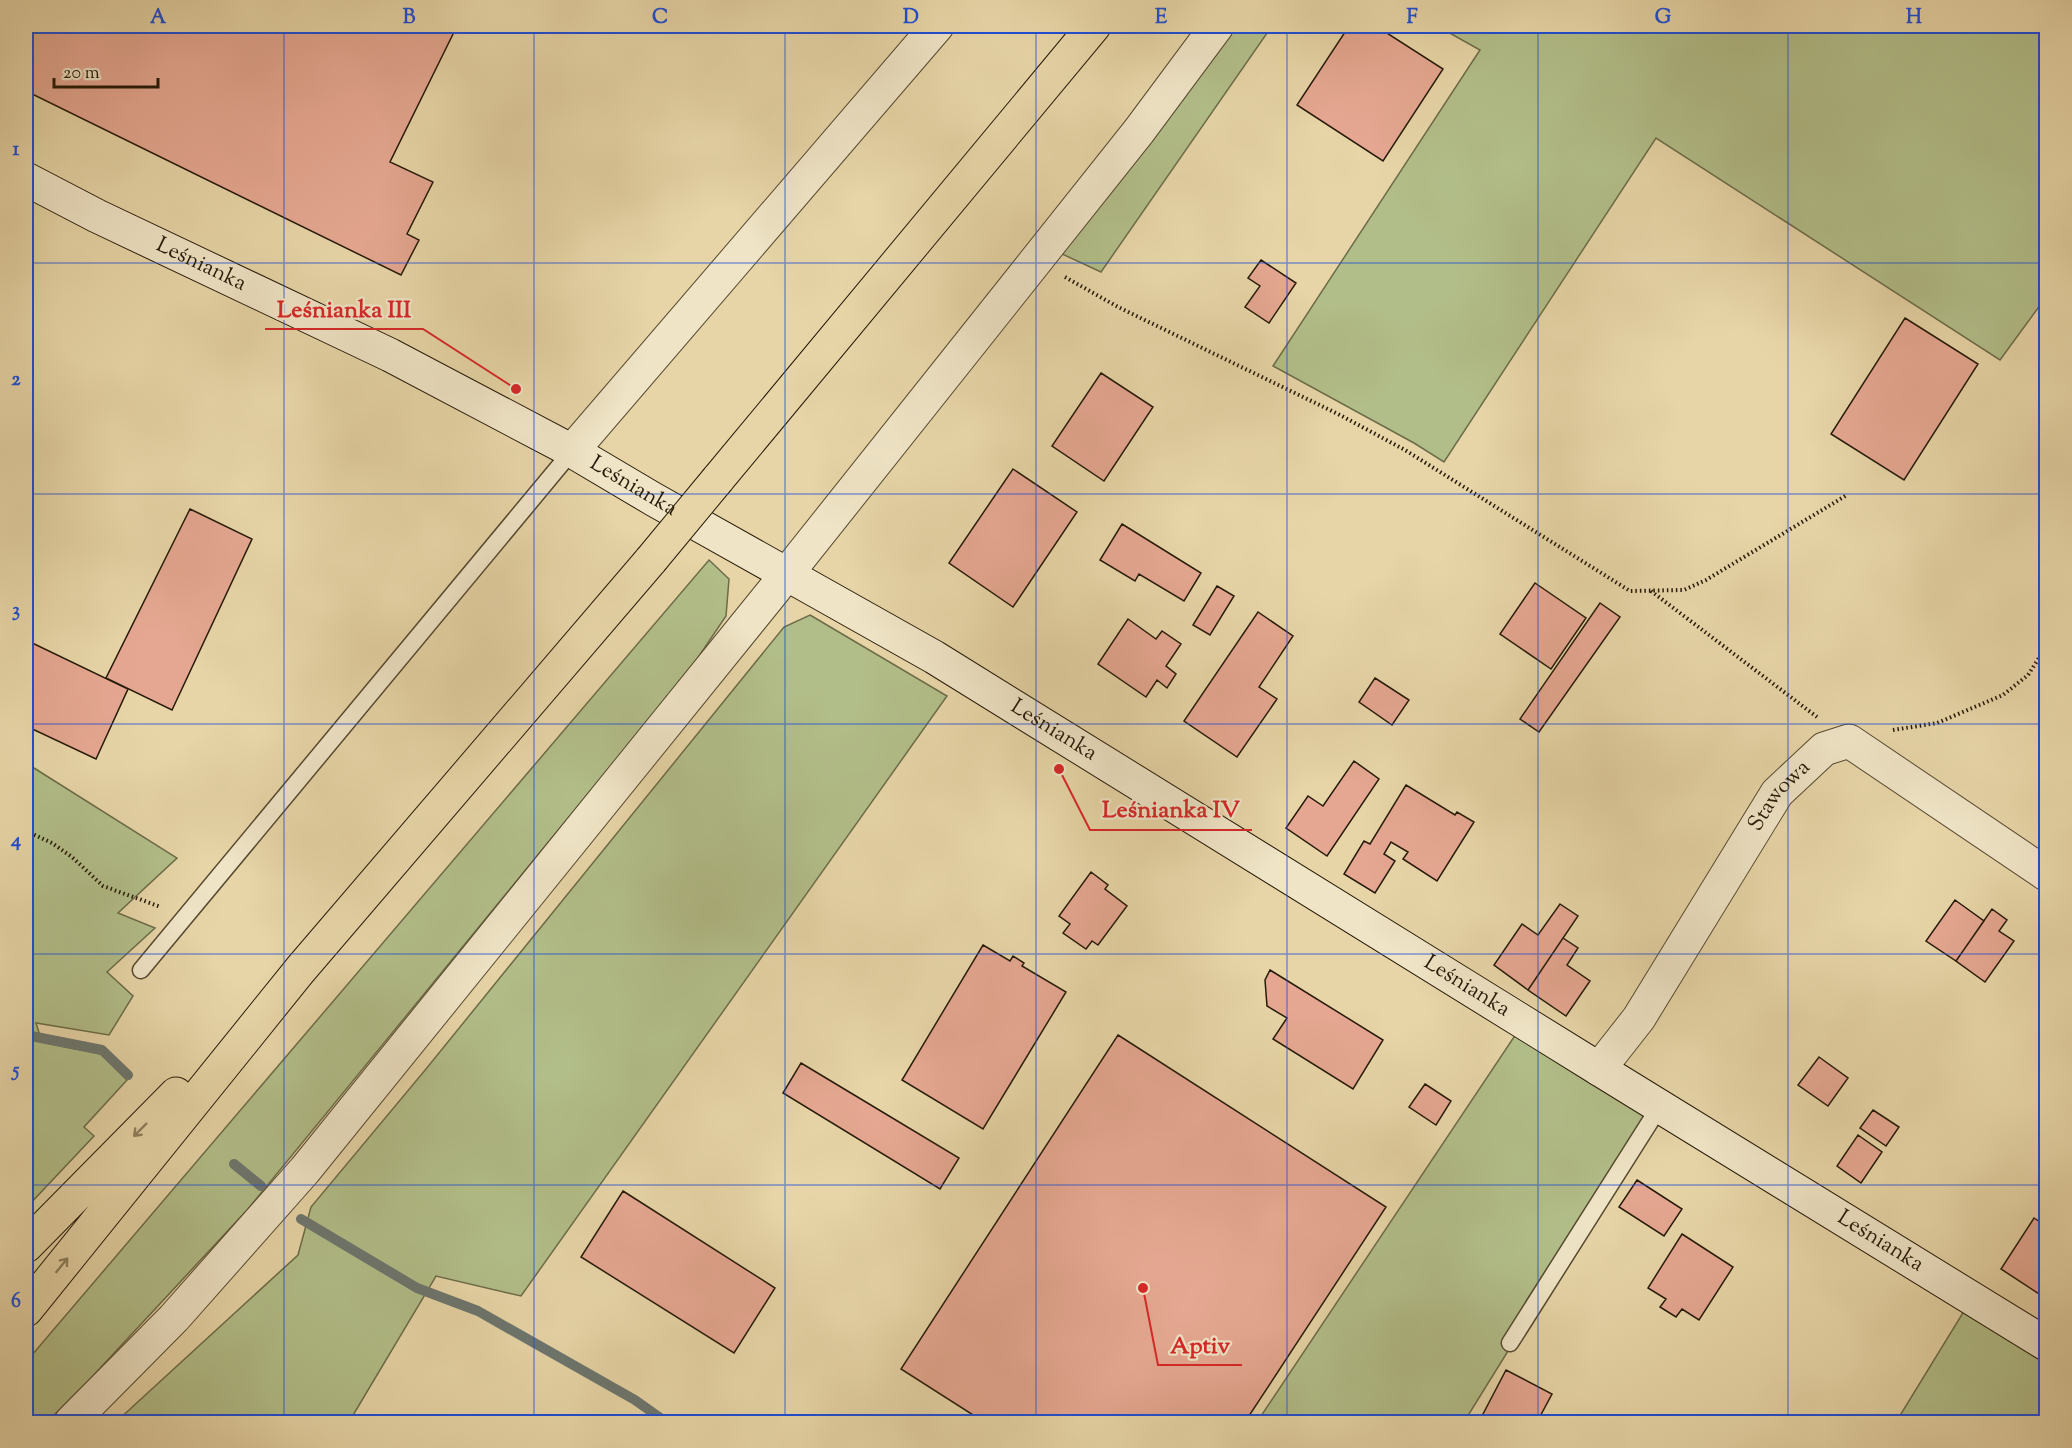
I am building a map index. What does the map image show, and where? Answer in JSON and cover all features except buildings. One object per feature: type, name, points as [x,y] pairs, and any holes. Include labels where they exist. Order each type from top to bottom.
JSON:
[{"type":"highway","points":[[26,1310],[300,970],[651,560],[1094,26]]},
{"type":"highway","points":[[26,1246],[300,970]]},
{"type":"street","points":[[572,451],[937,26]]},
{"type":"street","points":[[71,1422],[174,1318],[304,1170],[786,574],[1138,131],[1217,26]]},
{"type":"street","name":"Leśnianka","points":[[26,179],[97,216],[390,355],[572,451],[934,657],[1599,1070],[2046,1344]]},
{"type":"street","points":[[1849,741],[2046,874]]},
{"type":"street","name":"Stawowa","points":[[1599,1070],[1639,1018],[1777,792],[1824,749],[1849,741]]},
{"type":"lane","points":[[141,970],[572,451]]},
{"type":"lane","points":[[1510,1343],[1660,1106]]},
{"type":"path","points":[[1035,260],[1118,307],[1338,414],[1406,450],[1630,591],[1684,591],[1847,495]]},
{"type":"path","points":[[1651,591],[1849,741],[1874,733],[1937,723],[2003,695],[2028,675],[2046,647]]},
{"type":"path","points":[[26,831],[65,852],[103,886],[158,907],[192,909]]},
{"type":"green space","points":[[1229,26],[1272,26],[1101,272],[1060,253]]},
{"type":"green space","points":[[1437,26],[2046,26],[2046,297],[2000,360],[1656,138],[1444,462],[1414,443],[1273,366],[1480,50]]},
{"type":"green space","points":[[709,560],[729,579],[726,616],[691,668],[248,1209],[47,1422],[26,1422],[26,1362]]},
{"type":"green space","points":[[810,615],[947,696],[521,1296],[436,1276],[349,1422],[116,1422],[298,1255],[311,1207],[426,1069],[784,627]]},
{"type":"green space","points":[[26,763],[177,858],[118,913],[155,928],[107,972],[133,996],[109,1035],[36,1023],[42,1042],[101,1054],[127,1080],[84,1127],[94,1136],[26,1208]]},
{"type":"green space","points":[[1524,1022],[1660,1106],[1464,1422],[1257,1422]]},
{"type":"green space","points":[[1972,1298],[2046,1344],[2046,1422],[1896,1422]]},
{"type":"waterway","points":[[26,1035],[102,1050],[128,1075]]},
{"type":"waterway","points":[[234,1164],[261,1186]]},
{"type":"waterway","points":[[301,1219],[417,1288],[478,1311],[635,1400],[666,1422]]},
{"type":"place","name":"Leśnianka III","points":[[516,389]]},
{"type":"place","name":"Leśnianka IV","points":[[1059,769]]},
{"type":"place","name":"Aptiv","points":[[1143,1288]]}]
